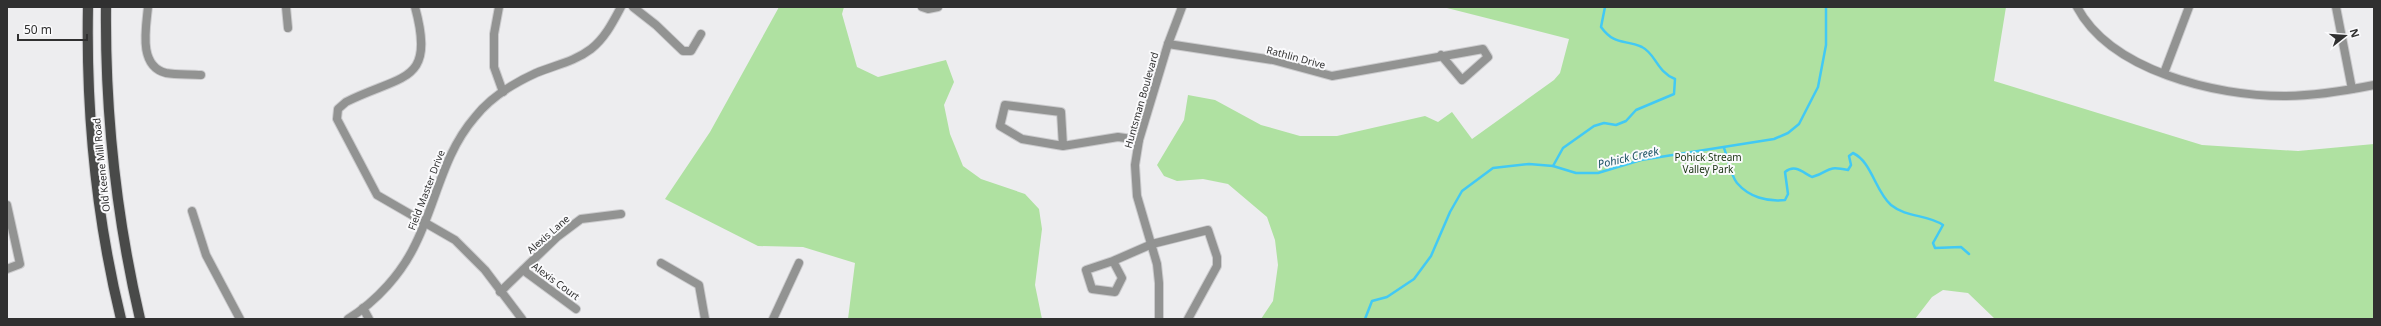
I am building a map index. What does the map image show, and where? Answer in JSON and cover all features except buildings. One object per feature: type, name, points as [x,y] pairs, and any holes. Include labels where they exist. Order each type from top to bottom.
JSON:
[{"type":"main road","name":"Old Keene Mill Road","points":[[88,7],[89,96],[93,157],[109,272],[121,319]]},
{"type":"main road","name":"Old Keene Mill Road","points":[[106,7],[106,98],[118,213],[140,319]]},
{"type":"street","points":[[148,7],[145,44],[148,58],[156,68],[166,73],[201,75]]},
{"type":"street","points":[[286,7],[288,28]]},
{"type":"street","points":[[415,7],[423,38],[421,58],[411,74],[346,102],[338,109],[336,119],[377,196],[454,240],[480,264],[522,319]]},
{"type":"street","points":[[499,7],[494,34],[494,67],[503,92]]},
{"type":"street","name":"Field Master Drive","points":[[348,319],[378,295],[404,264],[424,224],[455,145],[474,117],[503,92],[535,74],[571,61],[591,49],[603,37],[621,7]]},
{"type":"street","points":[[633,7],[656,25],[683,51],[691,51],[701,34]]},
{"type":"street","points":[[922,7],[928,9],[938,7]]},
{"type":"street","name":"Huntsman Boulevard","points":[[1159,319],[1159,283],[1152,244],[1137,196],[1135,165],[1139,140],[1168,44],[1182,7]]},
{"type":"street","points":[[2077,7],[2083,19],[2106,44],[2135,61],[2164,73],[2200,85],[2254,95],[2320,95],[2374,85]]},
{"type":"street","points":[[2164,73],[2189,7]]},
{"type":"street","points":[[2336,7],[2352,89]]},
{"type":"street","name":"Rathlin Drive","points":[[1168,44],[1273,60],[1332,76],[1441,55],[1483,49],[1488,57],[1462,80],[1441,55]]},
{"type":"street","points":[[1063,146],[1061,112],[1005,105],[1000,126],[1022,139],[1063,146],[1118,137],[1139,140]]},
{"type":"street","points":[[7,205],[10,231],[20,264],[7,269]]},
{"type":"street","points":[[192,211],[206,255],[240,319]]},
{"type":"street","name":"Alexis Lane","points":[[500,292],[558,237],[581,219],[621,214]]},
{"type":"street","points":[[1113,261],[1122,278],[1115,292],[1092,289],[1086,270],[1113,261],[1152,244],[1205,230],[1210,232],[1217,266],[1188,319]]},
{"type":"street","points":[[661,263],[699,285],[705,319]]},
{"type":"street","points":[[773,319],[799,263]]},
{"type":"street","name":"Alexis Court","points":[[523,270],[576,309]]},
{"type":"street","points":[[363,308],[369,319]]},
{"type":"green space","points":[[779,7],[844,7],[842,14],[857,67],[878,77],[946,60],[954,82],[944,105],[950,134],[963,166],[981,179],[1025,194],[1039,209],[1042,229],[1035,285],[1042,319],[848,319],[855,263],[803,247],[758,246],[665,199],[710,132]]},
{"type":"green space","name":"Pohick Stream Valley Park","points":[[1443,7],[2006,7],[1994,81],[2202,145],[2298,151],[2374,144],[2374,319],[1995,319],[1968,293],[1943,290],[1932,297],[1915,319],[1261,319],[1273,301],[1278,265],[1275,240],[1267,217],[1228,184],[1203,179],[1177,181],[1164,176],[1157,165],[1184,120],[1188,95],[1215,100],[1261,125],[1300,136],[1337,136],[1425,116],[1438,122],[1452,112],[1472,139],[1554,80],[1560,73],[1569,39]]},
{"type":"waterway","points":[[1553,166],[1563,148],[1594,126],[1604,123],[1616,125],[1626,121],[1636,110],[1674,94],[1675,79],[1664,72],[1647,50],[1636,45],[1615,40],[1601,27],[1605,7]]},
{"type":"waterway","name":"Pohick Creek","points":[[1365,319],[1372,301],[1387,297],[1414,279],[1431,256],[1450,212],[1462,191],[1493,168],[1529,164],[1553,166],[1576,173],[1598,173],[1641,160],[1774,139],[1788,133],[1799,124],[1818,87],[1826,45],[1826,7]]},
{"type":"waterway","points":[[1724,148],[1737,183],[1747,192],[1759,198],[1772,200],[1785,200],[1788,194],[1785,172],[1795,169],[1812,177],[1835,168],[1848,170],[1851,165],[1849,156],[1853,153],[1865,163],[1881,192],[1891,205],[1904,212],[1930,219],[1943,225],[1933,243],[1935,248],[1961,247],[1969,254]]}]
